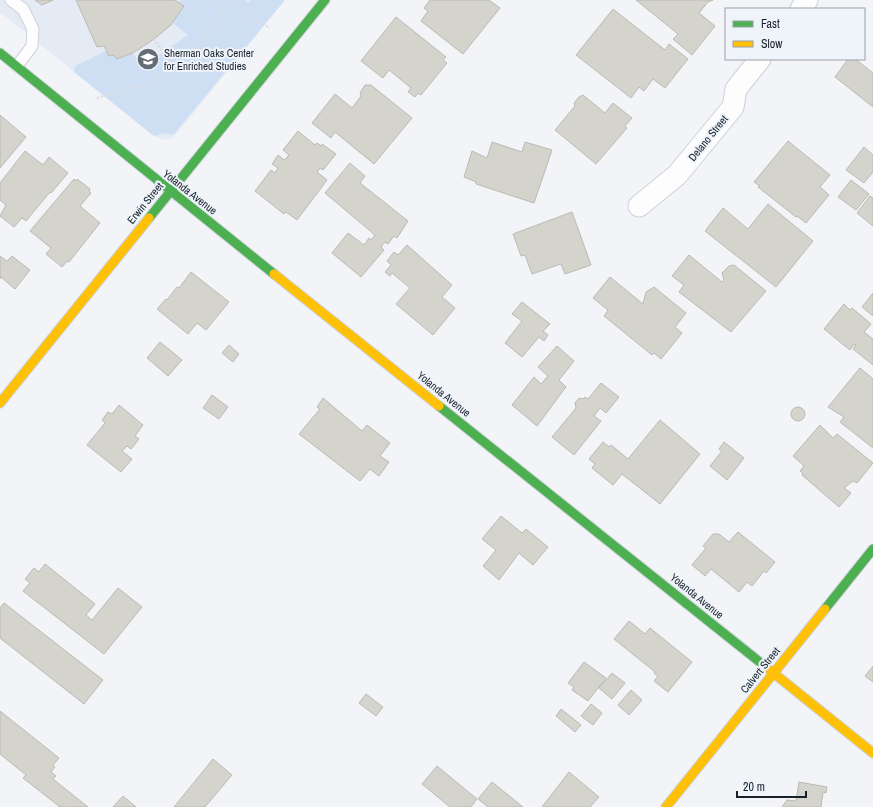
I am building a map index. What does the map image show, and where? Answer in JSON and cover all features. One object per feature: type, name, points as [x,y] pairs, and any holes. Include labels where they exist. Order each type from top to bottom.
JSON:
[{"type":"street","name":"Erwin Street","points":[[0,403],[170,190],[325,0]]},
{"type":"street","name":"Yolanda Avenue","points":[[0,52],[873,753]]},
{"type":"street","name":"Delano Street","points":[[640,206],[677,175],[733,107],[736,89],[759,60]]},
{"type":"street","name":"Calvert Street","points":[[666,807],[873,549]]},
{"type":"lane","points":[[12,0],[23,9],[32,29],[32,46],[17,66]]},
{"type":"path","points":[[97,98],[145,83],[173,66],[192,48],[210,27],[220,10],[216,0]]},
{"type":"path","points":[[231,0],[240,11],[270,28]]},
{"type":"path","points":[[154,39],[173,66]]},
{"type":"shaded area","name":"Sherman Oaks Center for Enriched Studies","points":[[0,0],[285,0],[174,137],[165,140],[154,136],[0,12]]},
{"type":"shaded area","points":[[181,0],[245,0],[249,3],[251,0],[285,0],[173,135],[165,133],[154,136],[74,72],[75,66],[106,51],[109,56],[114,55],[116,59],[133,53],[141,67],[188,35],[173,23],[184,6],[179,3]]},
{"type":"building","points":[[35,0],[53,0],[42,5]]},
{"type":"building","points":[[76,0],[175,0],[184,6],[171,25],[154,39],[133,53],[116,59],[114,55],[109,56],[104,46],[97,47]]},
{"type":"building","points":[[430,0],[489,0],[500,8],[463,54],[421,21],[428,11],[424,8]]},
{"type":"building","points":[[636,0],[713,0],[708,2],[699,13],[715,26],[692,55],[673,39],[678,34]]},
{"type":"building","points":[[613,9],[665,50],[669,44],[688,59],[665,88],[653,79],[644,91],[639,87],[631,98],[576,55]]},
{"type":"building","points":[[396,17],[446,57],[443,60],[447,63],[421,95],[418,93],[415,97],[408,92],[411,88],[389,70],[383,78],[361,61]]},
{"type":"building","points":[[847,60],[856,60],[873,73],[873,107],[835,77]]},
{"type":"building","points":[[365,85],[371,85],[412,118],[374,164],[335,132],[331,138],[312,123],[335,94],[352,108],[361,96],[360,93]]},
{"type":"building","points":[[583,95],[605,113],[613,103],[632,118],[625,126],[627,128],[596,164],[555,130],[575,106],[574,103]]},
{"type":"building","points":[[0,115],[26,137],[0,168]]},
{"type":"building","points":[[298,131],[315,145],[317,143],[321,146],[322,144],[336,154],[323,170],[320,168],[317,172],[327,180],[297,220],[286,212],[284,214],[255,191],[271,170],[275,173],[278,168],[272,164],[278,155],[284,160],[289,155],[283,150]]},
{"type":"building","points":[[788,141],[830,175],[820,187],[829,195],[806,223],[797,216],[796,217],[758,187],[760,186],[754,182]]},
{"type":"building","points":[[492,142],[522,152],[525,142],[552,150],[534,203],[476,184],[476,182],[464,177],[472,151],[487,158]]},
{"type":"building","points":[[864,147],[873,155],[873,172],[864,183],[846,170]]},
{"type":"building","points":[[25,151],[43,165],[49,157],[68,173],[26,221],[22,218],[14,227],[0,216],[6,205],[0,200],[0,183]]},
{"type":"building","points":[[350,163],[365,176],[360,183],[408,221],[397,238],[394,236],[388,244],[385,242],[381,247],[384,250],[361,277],[332,253],[348,233],[364,245],[369,238],[371,240],[375,235],[325,193]]},
{"type":"building","points":[[74,179],[76,181],[77,179],[90,189],[89,191],[91,193],[80,206],[100,223],[69,262],[67,261],[62,267],[46,254],[51,248],[30,231]]},
{"type":"building","points":[[851,180],[869,194],[856,210],[838,197]]},
{"type":"building","points":[[870,196],[873,198],[873,226],[857,213]]},
{"type":"building","points":[[768,204],[813,241],[776,287],[705,231],[723,208],[748,229]]},
{"type":"building","points":[[572,212],[591,265],[565,274],[561,264],[532,274],[525,255],[521,256],[513,234]]},
{"type":"building","points":[[407,245],[452,285],[442,297],[455,308],[433,335],[396,304],[410,288],[392,273],[390,276],[385,272],[391,265],[387,261],[394,252],[398,255]]},
{"type":"building","points":[[689,255],[722,282],[724,280],[722,273],[729,266],[734,265],[766,291],[731,332],[679,292],[684,285],[672,276]]},
{"type":"building","points":[[0,256],[7,261],[12,256],[30,270],[15,289],[1,277],[0,279]]},
{"type":"building","points":[[191,272],[229,302],[206,330],[197,323],[188,334],[157,309],[166,299],[167,300],[177,287],[179,288]]},
{"type":"building","points":[[610,277],[643,304],[646,292],[654,287],[686,313],[675,327],[682,333],[661,359],[654,353],[652,355],[604,316],[608,310],[593,298]]},
{"type":"building","points":[[873,293],[873,316],[862,307]]},
{"type":"building","points":[[522,302],[550,324],[543,331],[548,335],[544,341],[539,337],[522,357],[505,343],[522,321],[512,314]]},
{"type":"building","points":[[844,304],[850,310],[852,308],[871,324],[864,332],[873,339],[873,365],[853,349],[856,345],[854,344],[850,350],[824,329]]},
{"type":"building","points":[[160,342],[182,360],[168,376],[147,358]]},
{"type":"building","points":[[229,345],[239,354],[233,362],[222,353]]},
{"type":"building","points":[[557,346],[574,361],[559,380],[566,387],[537,426],[512,405],[534,377],[541,384],[548,376],[538,367]]},
{"type":"building","points":[[860,368],[873,379],[873,448],[840,422],[844,417],[828,407]]},
{"type":"building","points":[[601,383],[619,397],[606,413],[600,408],[594,416],[601,421],[574,455],[552,437],[576,408],[575,403],[579,398],[583,399],[585,397],[588,399]]},
{"type":"building","points":[[212,395],[228,407],[219,419],[203,408]]},
{"type":"building","points":[[323,398],[362,431],[367,425],[390,443],[380,456],[389,462],[379,476],[370,469],[360,481],[299,434],[320,409],[317,407]]},
{"type":"building","points":[[119,405],[143,425],[135,436],[139,439],[131,449],[127,446],[122,451],[132,459],[121,472],[87,445],[105,423],[102,420],[108,412],[112,414]]},
{"type":"building","points":[[795,407],[801,407],[805,411],[805,417],[801,421],[795,421],[791,417],[791,411]]},
{"type":"building","points":[[660,420],[700,454],[660,504],[622,474],[613,485],[592,468],[595,464],[589,459],[603,442],[609,447],[611,445],[628,459]]},
{"type":"building","points":[[820,425],[833,438],[837,434],[873,463],[857,483],[853,481],[844,488],[851,493],[839,507],[802,475],[803,473],[800,471],[804,466],[793,456]]},
{"type":"building","points":[[724,442],[744,458],[727,480],[710,466],[722,451],[719,449]]},
{"type":"building","points":[[501,516],[522,533],[526,529],[548,547],[533,565],[519,553],[499,580],[483,566],[496,550],[482,539]]},
{"type":"building","points":[[738,532],[775,562],[766,573],[764,571],[752,586],[747,582],[739,592],[711,569],[705,576],[692,565],[706,548],[703,546],[713,534],[719,534],[729,542]]},
{"type":"building","points":[[45,564],[95,604],[86,615],[92,620],[118,588],[142,607],[104,654],[23,591],[30,583],[25,579],[34,568],[39,572]]},
{"type":"building","points":[[4,603],[103,680],[84,704],[0,638],[0,608]]},
{"type":"building","points":[[629,621],[645,634],[650,628],[692,662],[668,692],[654,681],[658,676],[654,673],[655,672],[614,639]]},
{"type":"building","points":[[584,662],[606,678],[588,701],[572,690],[574,687],[568,683]]},
{"type":"building","points":[[873,666],[873,682],[865,676]]},
{"type":"building","points":[[612,673],[625,683],[612,699],[599,688]]},
{"type":"building","points":[[631,690],[642,700],[629,715],[618,705]]},
{"type":"building","points":[[366,694],[383,707],[376,716],[359,703]]},
{"type":"building","points":[[591,704],[602,713],[593,725],[581,716]]},
{"type":"building","points":[[561,709],[581,725],[575,732],[556,716]]},
{"type":"building","points":[[0,711],[59,758],[53,765],[55,767],[51,772],[56,776],[53,779],[88,807],[60,807],[23,778],[26,775],[0,754]]},
{"type":"building","points":[[213,759],[232,775],[205,807],[174,807]]},
{"type":"building","points":[[437,766],[477,799],[471,807],[450,807],[422,784]]},
{"type":"building","points":[[569,772],[599,797],[590,807],[542,807]]},
{"type":"building","points":[[492,782],[523,807],[488,807],[478,799]]},
{"type":"building","points":[[799,782],[827,787],[826,793],[823,792],[821,807],[782,807],[787,800],[796,801]]},
{"type":"building","points":[[123,796],[136,807],[113,807]]},
{"type":"traffic: fast","points":[[149,218],[325,0]]},
{"type":"traffic: fast","points":[[0,53],[274,274]]},
{"type":"traffic: fast","points":[[439,406],[766,667]]},
{"type":"traffic: fast","points":[[825,609],[873,549]]},
{"type":"traffic: slow","points":[[0,403],[149,218]]},
{"type":"traffic: slow","points":[[274,274],[439,406]]},
{"type":"traffic: slow","points":[[666,807],[825,609]]},
{"type":"traffic: slow","points":[[766,667],[873,753]]},
{"type":"place","name":"Sherman Oaks Center for Enriched Studies","points":[[148,59]]}]
